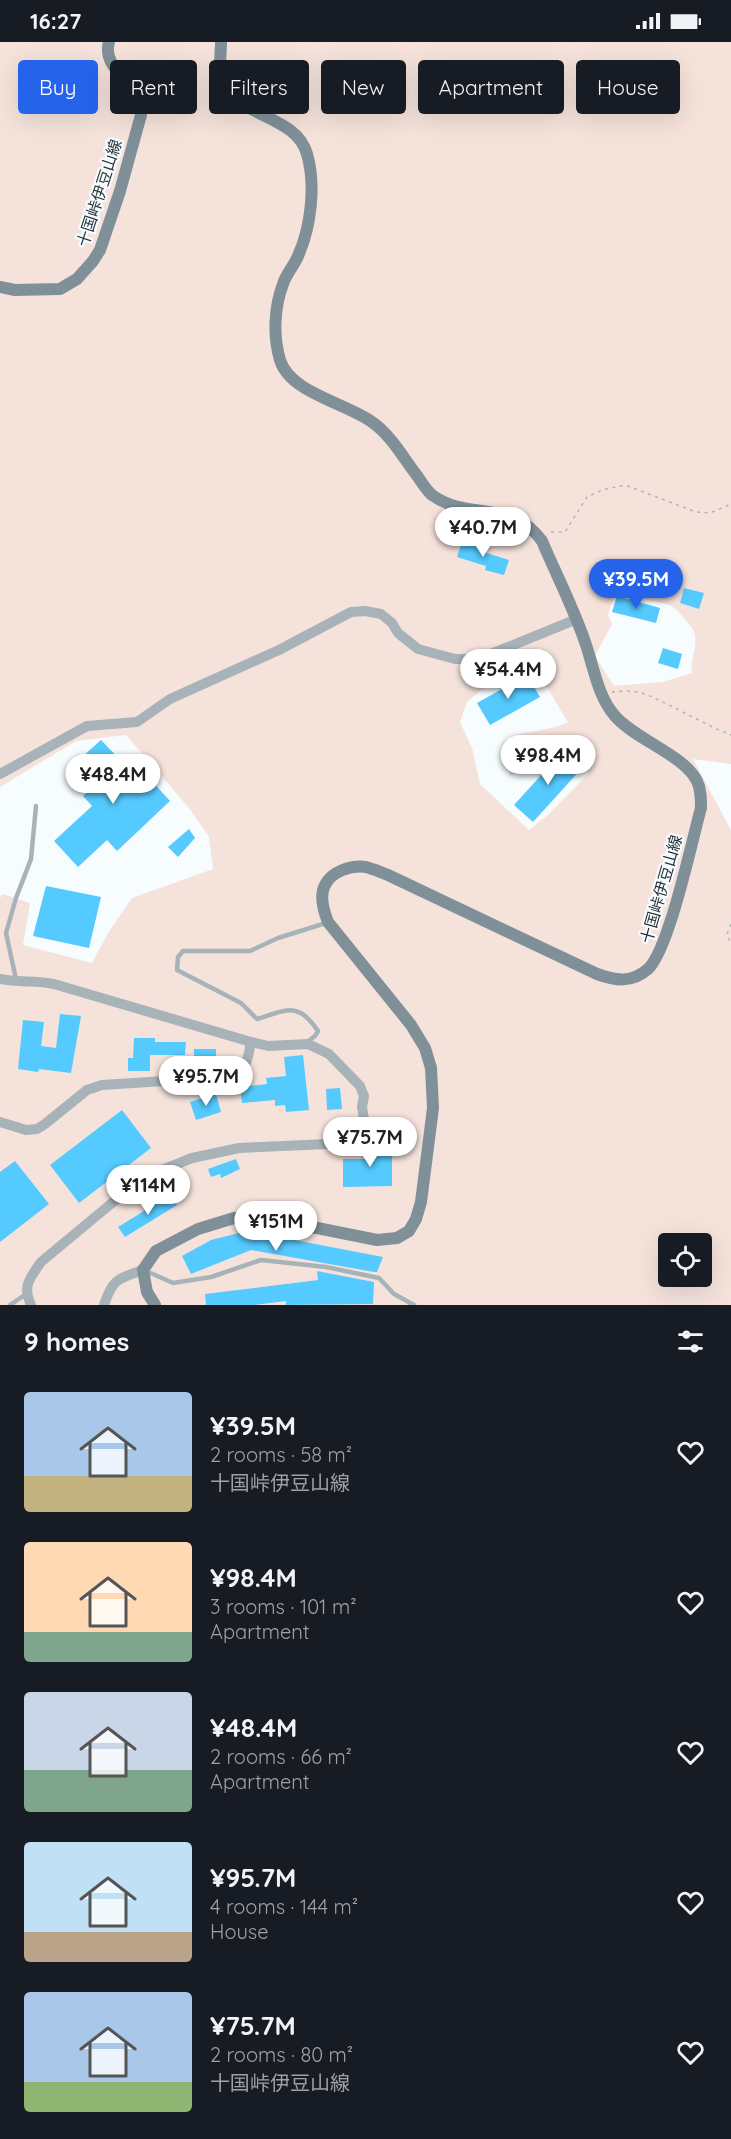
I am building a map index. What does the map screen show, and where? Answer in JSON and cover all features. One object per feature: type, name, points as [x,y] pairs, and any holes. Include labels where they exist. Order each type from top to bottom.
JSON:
[{"type":"main road","name":"十国峠伊豆山線","points":[[0,287],[15,290],[60,289],[77,279],[100,250],[120,191],[141,115],[135,93],[109,60],[107,50],[109,42]]},
{"type":"main road","name":"十国峠伊豆山線","points":[[143,1270],[156,1251],[198,1228],[234,1218],[257,1215],[377,1240],[397,1238],[409,1231],[416,1219],[421,1202],[433,1108],[431,1068],[425,1048],[411,1025],[328,922],[322,897],[325,885],[339,871],[352,867],[365,867],[388,875],[613,980],[629,980],[648,969],[658,956],[669,926],[701,808],[697,780],[684,765],[630,731],[613,714],[602,693],[577,620],[542,541],[536,533],[514,518],[453,504],[431,494],[381,429],[370,420],[303,386],[291,378],[281,364],[276,346],[275,312],[283,283],[298,256],[306,230],[311,178],[308,156],[300,139],[288,128],[238,102],[227,89],[221,73],[220,42]]},
{"type":"main road","points":[[143,1270],[147,1292],[155,1305]]},
{"type":"street","points":[[0,774],[87,726],[137,722],[170,699],[279,650],[351,612],[365,611],[381,614],[392,623],[398,633],[418,649],[440,656],[463,659],[486,656],[511,648],[577,620]]},
{"type":"street","points":[[0,979],[54,984],[268,1046],[304,1044],[329,1054],[360,1086],[364,1096],[362,1107],[364,1119],[357,1130],[328,1144],[239,1148],[192,1158],[142,1178],[41,1262],[31,1276],[26,1293],[31,1305]]},
{"type":"street","points":[[0,1122],[26,1130],[37,1128],[87,1090],[102,1085],[228,1077],[238,1074],[245,1067],[251,1042]]},
{"type":"street","points":[[104,1305],[110,1287],[119,1279],[143,1270]]},
{"type":"lane","points":[[17,982],[6,933],[31,859],[36,806]]},
{"type":"lane","points":[[304,1044],[318,1031],[309,1018],[298,1010],[256,1019],[241,1003],[177,970],[178,957],[183,951],[250,951],[278,938],[328,922]]},
{"type":"lane","points":[[143,1270],[172,1283],[211,1277],[261,1260],[326,1267],[379,1278],[394,1294],[414,1305]]},
{"type":"lane","points":[[10,1305],[26,1293]]},
{"type":"path","points":[[536,533],[565,532],[587,497],[602,490],[626,485],[696,512],[710,513],[731,504]]},
{"type":"path","points":[[602,693],[623,690],[643,693],[731,735]]},
{"type":"path","points":[[731,924],[728,934],[731,944]]},
{"type":"shaded area","points":[[0,42],[731,42],[731,764],[693,759],[731,830],[731,1305],[0,1305],[0,898],[3,894],[30,903],[23,945],[92,963],[108,933],[132,898],[213,869],[209,837],[189,808],[126,735],[76,741],[0,787]],"holes":[[[615,594],[674,608],[692,628],[695,635],[692,673],[663,682],[614,686],[595,656],[612,624],[608,615]],[[521,671],[545,684],[568,722],[556,727],[515,735],[502,744],[510,776],[544,757],[564,750],[586,754],[588,774],[549,814],[529,830],[480,784],[472,748],[460,722],[467,702],[491,682]]]},
{"type":"building","points":[[462,542],[481,547],[480,551],[509,560],[504,575],[485,570],[486,566],[457,557]]},
{"type":"building","points":[[684,588],[704,593],[699,609],[680,603]]},
{"type":"building","points":[[617,596],[660,608],[656,623],[612,612]]},
{"type":"building","points":[[663,648],[682,654],[678,669],[658,663]]},
{"type":"building","points":[[527,675],[540,697],[490,725],[477,703]]},
{"type":"building","points":[[101,740],[126,766],[139,754],[156,773],[150,779],[170,801],[117,851],[107,840],[78,867],[54,841],[92,806],[83,796],[101,779],[81,758]]},
{"type":"building","points":[[564,750],[583,767],[533,822],[514,805]]},
{"type":"building","points":[[189,829],[195,838],[178,857],[168,847]]},
{"type":"building","points":[[46,886],[101,897],[89,948],[33,936]]},
{"type":"building","points":[[60,1014],[81,1016],[71,1073],[18,1069],[23,1020],[44,1022],[41,1046],[56,1048]]},
{"type":"building","points":[[134,1038],[155,1038],[155,1042],[186,1042],[185,1055],[150,1055],[150,1071],[128,1071],[128,1058],[133,1058]]},
{"type":"building","points":[[194,1049],[216,1049],[216,1061],[194,1061]]},
{"type":"building","points":[[303,1055],[309,1110],[286,1112],[285,1105],[275,1106],[275,1100],[242,1103],[240,1087],[267,1084],[266,1078],[286,1076],[284,1057]]},
{"type":"building","points":[[340,1088],[342,1109],[327,1110],[326,1089]]},
{"type":"building","points":[[216,1094],[221,1112],[196,1120],[190,1102]]},
{"type":"building","points":[[122,1110],[151,1148],[79,1203],[50,1165]]},
{"type":"building","points":[[392,1141],[392,1186],[343,1187],[343,1159],[372,1159],[371,1142]]},
{"type":"building","points":[[236,1159],[240,1169],[221,1178],[220,1174],[211,1177],[208,1169]]},
{"type":"building","points":[[15,1161],[49,1204],[0,1242],[0,1172]]},
{"type":"building","points":[[170,1195],[177,1205],[125,1237],[118,1227]]},
{"type":"building","points":[[247,1231],[383,1257],[377,1272],[374,1272],[251,1250],[191,1274],[182,1256],[211,1240]]},
{"type":"building","points":[[317,1271],[374,1282],[373,1304],[286,1305],[286,1301],[253,1305],[206,1305],[205,1294],[318,1280]]}]
